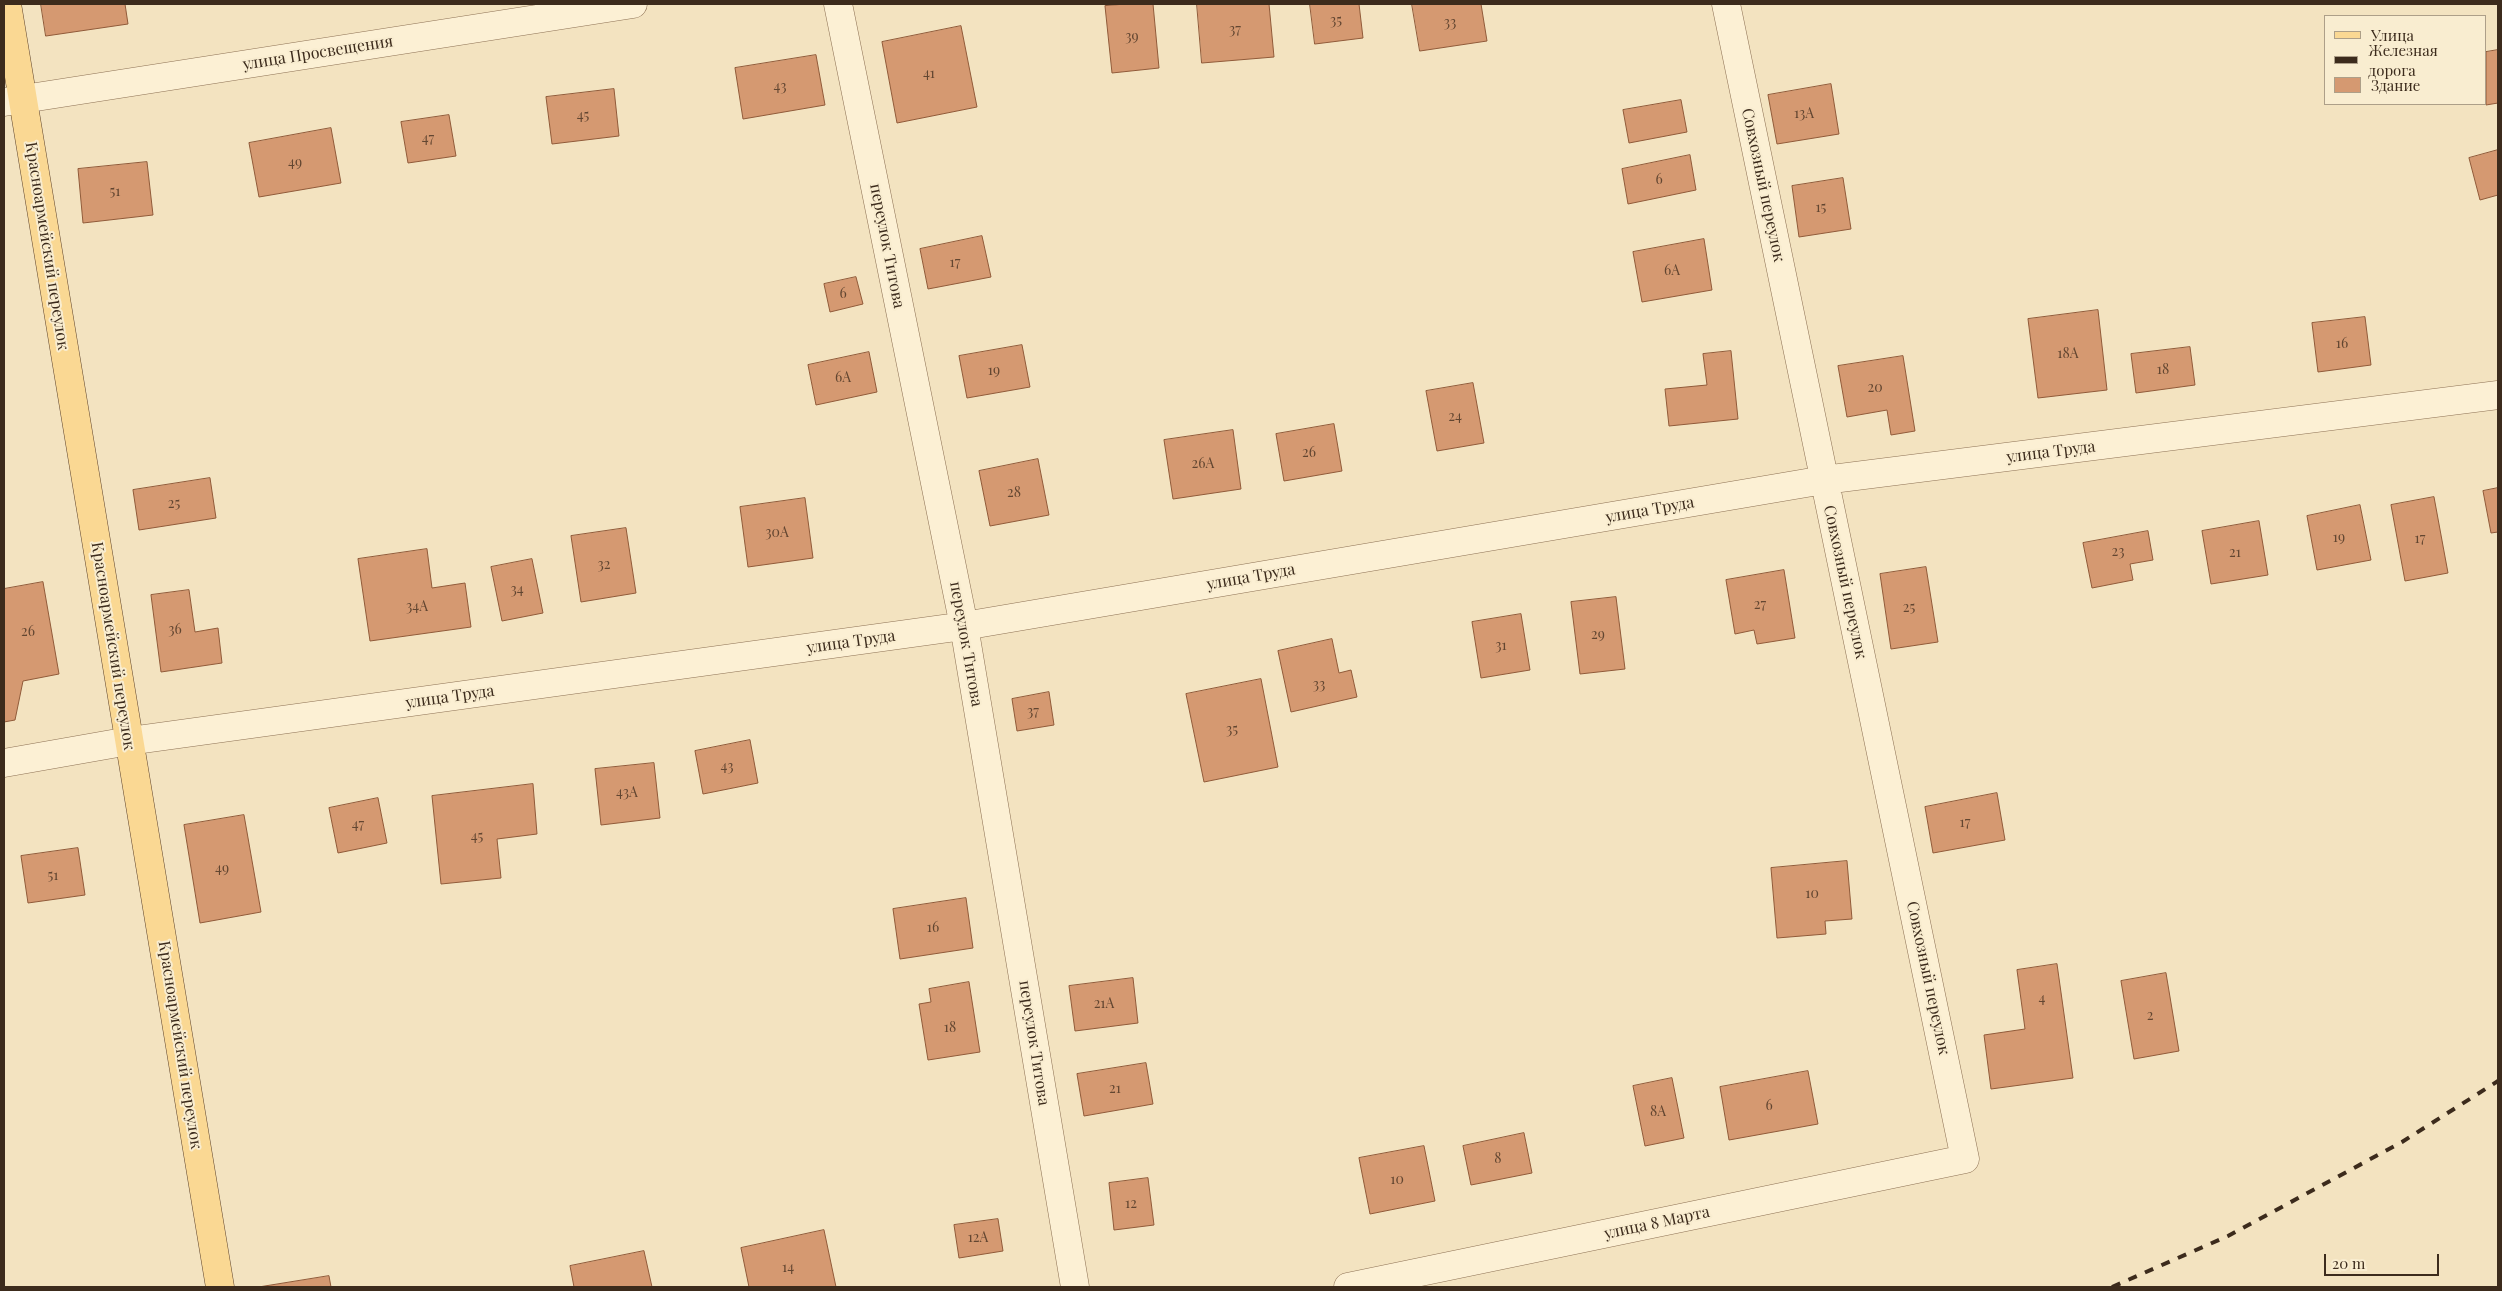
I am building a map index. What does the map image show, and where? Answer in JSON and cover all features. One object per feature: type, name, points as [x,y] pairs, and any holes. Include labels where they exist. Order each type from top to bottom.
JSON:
[{"type":"main road","name":"Красноармейский переулок","points":[[8,4],[13,101],[129,741],[220,1287]]},
{"type":"street","name":"улица Просвещения","points":[[13,101],[633,4]]},
{"type":"street","name":"переулок Титова","points":[[838,4],[964,626],[1075,1287]]},
{"type":"street","name":"Совхозный переулок","points":[[1726,4],[1965,1159]]},
{"type":"street","name":"улица Труда","points":[[4,763],[129,741],[964,626],[1824,480],[2498,395]]},
{"type":"street","name":"улица 8 Марта","points":[[1348,1287],[1965,1159]]},
{"type":"building","points":[[41,4],[125,4],[128,24],[46,36]]},
{"type":"building","points":[[1153,4],[1159,68],[1112,73],[1105,6]]},
{"type":"building","points":[[1197,4],[1269,4],[1274,57],[1202,63]]},
{"type":"building","points":[[1310,4],[1359,4],[1363,38],[1315,44]]},
{"type":"building","points":[[1412,4],[1481,4],[1487,41],[1420,51]]},
{"type":"building","points":[[961,26],[977,107],[897,123],[882,42]]},
{"type":"building","points":[[2498,50],[2498,103],[2487,105],[2487,52]]},
{"type":"building","points":[[816,55],[825,105],[743,119],[735,68]]},
{"type":"building","points":[[1831,84],[1839,134],[1777,144],[1768,95]]},
{"type":"building","points":[[614,89],[619,136],[552,144],[546,97]]},
{"type":"building","points":[[1681,100],[1687,132],[1629,143],[1623,110]]},
{"type":"building","points":[[449,115],[456,156],[408,163],[401,122]]},
{"type":"building","points":[[331,128],[341,183],[259,197],[249,143]]},
{"type":"building","points":[[2498,150],[2498,195],[2480,200],[2469,158]]},
{"type":"building","points":[[1690,155],[1696,190],[1628,204],[1622,169]]},
{"type":"building","points":[[147,162],[153,215],[83,223],[78,169]]},
{"type":"building","points":[[1843,178],[1851,229],[1799,237],[1792,186]]},
{"type":"building","points":[[982,236],[991,277],[928,289],[920,249]]},
{"type":"building","points":[[1704,239],[1712,290],[1642,302],[1633,252]]},
{"type":"building","points":[[856,277],[863,304],[830,312],[824,284]]},
{"type":"building","points":[[2098,310],[2107,390],[2038,398],[2028,319]]},
{"type":"building","points":[[2365,317],[2371,365],[2318,372],[2312,323]]},
{"type":"building","points":[[1022,345],[1030,387],[967,398],[959,356]]},
{"type":"building","points":[[2190,347],[2195,385],[2136,393],[2131,354]]},
{"type":"building","points":[[1731,351],[1738,419],[1669,426],[1665,389],[1707,385],[1703,354]]},
{"type":"building","points":[[869,352],[877,392],[816,405],[808,365]]},
{"type":"building","points":[[1903,356],[1915,431],[1891,435],[1887,410],[1847,417],[1838,366]]},
{"type":"building","points":[[1473,383],[1484,443],[1437,451],[1426,391]]},
{"type":"building","points":[[1334,424],[1342,471],[1284,481],[1276,434]]},
{"type":"building","points":[[1233,430],[1241,489],[1173,499],[1164,440]]},
{"type":"building","points":[[1038,459],[1049,515],[990,526],[979,471]]},
{"type":"building","points":[[210,478],[216,518],[139,530],[133,490]]},
{"type":"building","points":[[2498,488],[2498,532],[2491,533],[2483,491]]},
{"type":"building","points":[[2434,497],[2448,573],[2405,581],[2391,505]]},
{"type":"building","points":[[805,498],[813,558],[748,567],[740,507]]},
{"type":"building","points":[[2360,505],[2371,560],[2317,570],[2307,516]]},
{"type":"building","points":[[2259,521],[2268,575],[2211,584],[2202,531]]},
{"type":"building","points":[[626,528],[636,593],[581,602],[571,536]]},
{"type":"building","points":[[2148,531],[2153,560],[2130,564],[2133,580],[2092,588],[2083,543]]},
{"type":"building","points":[[427,549],[432,588],[465,583],[471,627],[370,641],[358,559]]},
{"type":"building","points":[[532,559],[543,613],[502,621],[491,567]]},
{"type":"building","points":[[1926,567],[1938,642],[1891,649],[1880,574]]},
{"type":"building","points":[[1784,570],[1795,638],[1757,644],[1754,630],[1735,634],[1726,580]]},
{"type":"building","points":[[43,582],[59,674],[23,681],[15,720],[4,722],[4,589]]},
{"type":"building","points":[[189,590],[195,632],[218,628],[222,663],[161,672],[151,595]]},
{"type":"building","points":[[1616,597],[1625,669],[1580,674],[1571,602]]},
{"type":"building","points":[[1521,614],[1530,670],[1481,678],[1472,622]]},
{"type":"building","points":[[1332,639],[1339,673],[1351,670],[1357,697],[1291,712],[1278,651]]},
{"type":"building","points":[[1261,679],[1278,767],[1204,782],[1186,694]]},
{"type":"building","points":[[1049,692],[1054,725],[1017,731],[1012,699]]},
{"type":"building","points":[[750,740],[758,783],[703,794],[695,751]]},
{"type":"building","points":[[654,763],[660,818],[601,825],[595,769]]},
{"type":"building","points":[[533,784],[537,834],[497,839],[501,878],[441,884],[432,796]]},
{"type":"building","points":[[1997,793],[2005,840],[1933,853],[1925,807]]},
{"type":"building","points":[[378,798],[387,843],[338,853],[329,808]]},
{"type":"building","points":[[244,815],[261,912],[200,923],[184,825]]},
{"type":"building","points":[[78,848],[85,895],[28,903],[21,856]]},
{"type":"building","points":[[1847,861],[1852,919],[1825,921],[1826,934],[1777,938],[1771,868]]},
{"type":"building","points":[[966,898],[973,948],[900,959],[893,909]]},
{"type":"building","points":[[2057,964],[2073,1078],[1991,1089],[1984,1035],[2025,1029],[2017,970]]},
{"type":"building","points":[[2166,973],[2179,1051],[2134,1059],[2121,981]]},
{"type":"building","points":[[1133,978],[1138,1023],[1075,1031],[1069,986]]},
{"type":"building","points":[[969,982],[980,1052],[928,1060],[919,1004],[931,1002],[929,989]]},
{"type":"building","points":[[1146,1063],[1153,1104],[1084,1116],[1077,1074]]},
{"type":"building","points":[[1808,1071],[1818,1124],[1729,1140],[1720,1087]]},
{"type":"building","points":[[1672,1078],[1684,1138],[1645,1146],[1633,1086]]},
{"type":"building","points":[[1524,1133],[1532,1173],[1471,1185],[1463,1146]]},
{"type":"building","points":[[1424,1146],[1435,1201],[1370,1214],[1359,1158]]},
{"type":"building","points":[[1148,1178],[1154,1225],[1114,1230],[1109,1183]]},
{"type":"building","points":[[998,1219],[1003,1251],[959,1258],[954,1225]]},
{"type":"building","points":[[824,1230],[836,1287],[749,1287],[741,1248]]},
{"type":"building","points":[[644,1251],[652,1287],[574,1287],[570,1266]]},
{"type":"building","points":[[329,1276],[331,1287],[259,1287]]},
{"type":"railway","points":[[2112,1287],[2228,1236],[2402,1142],[2498,1081]]}]
